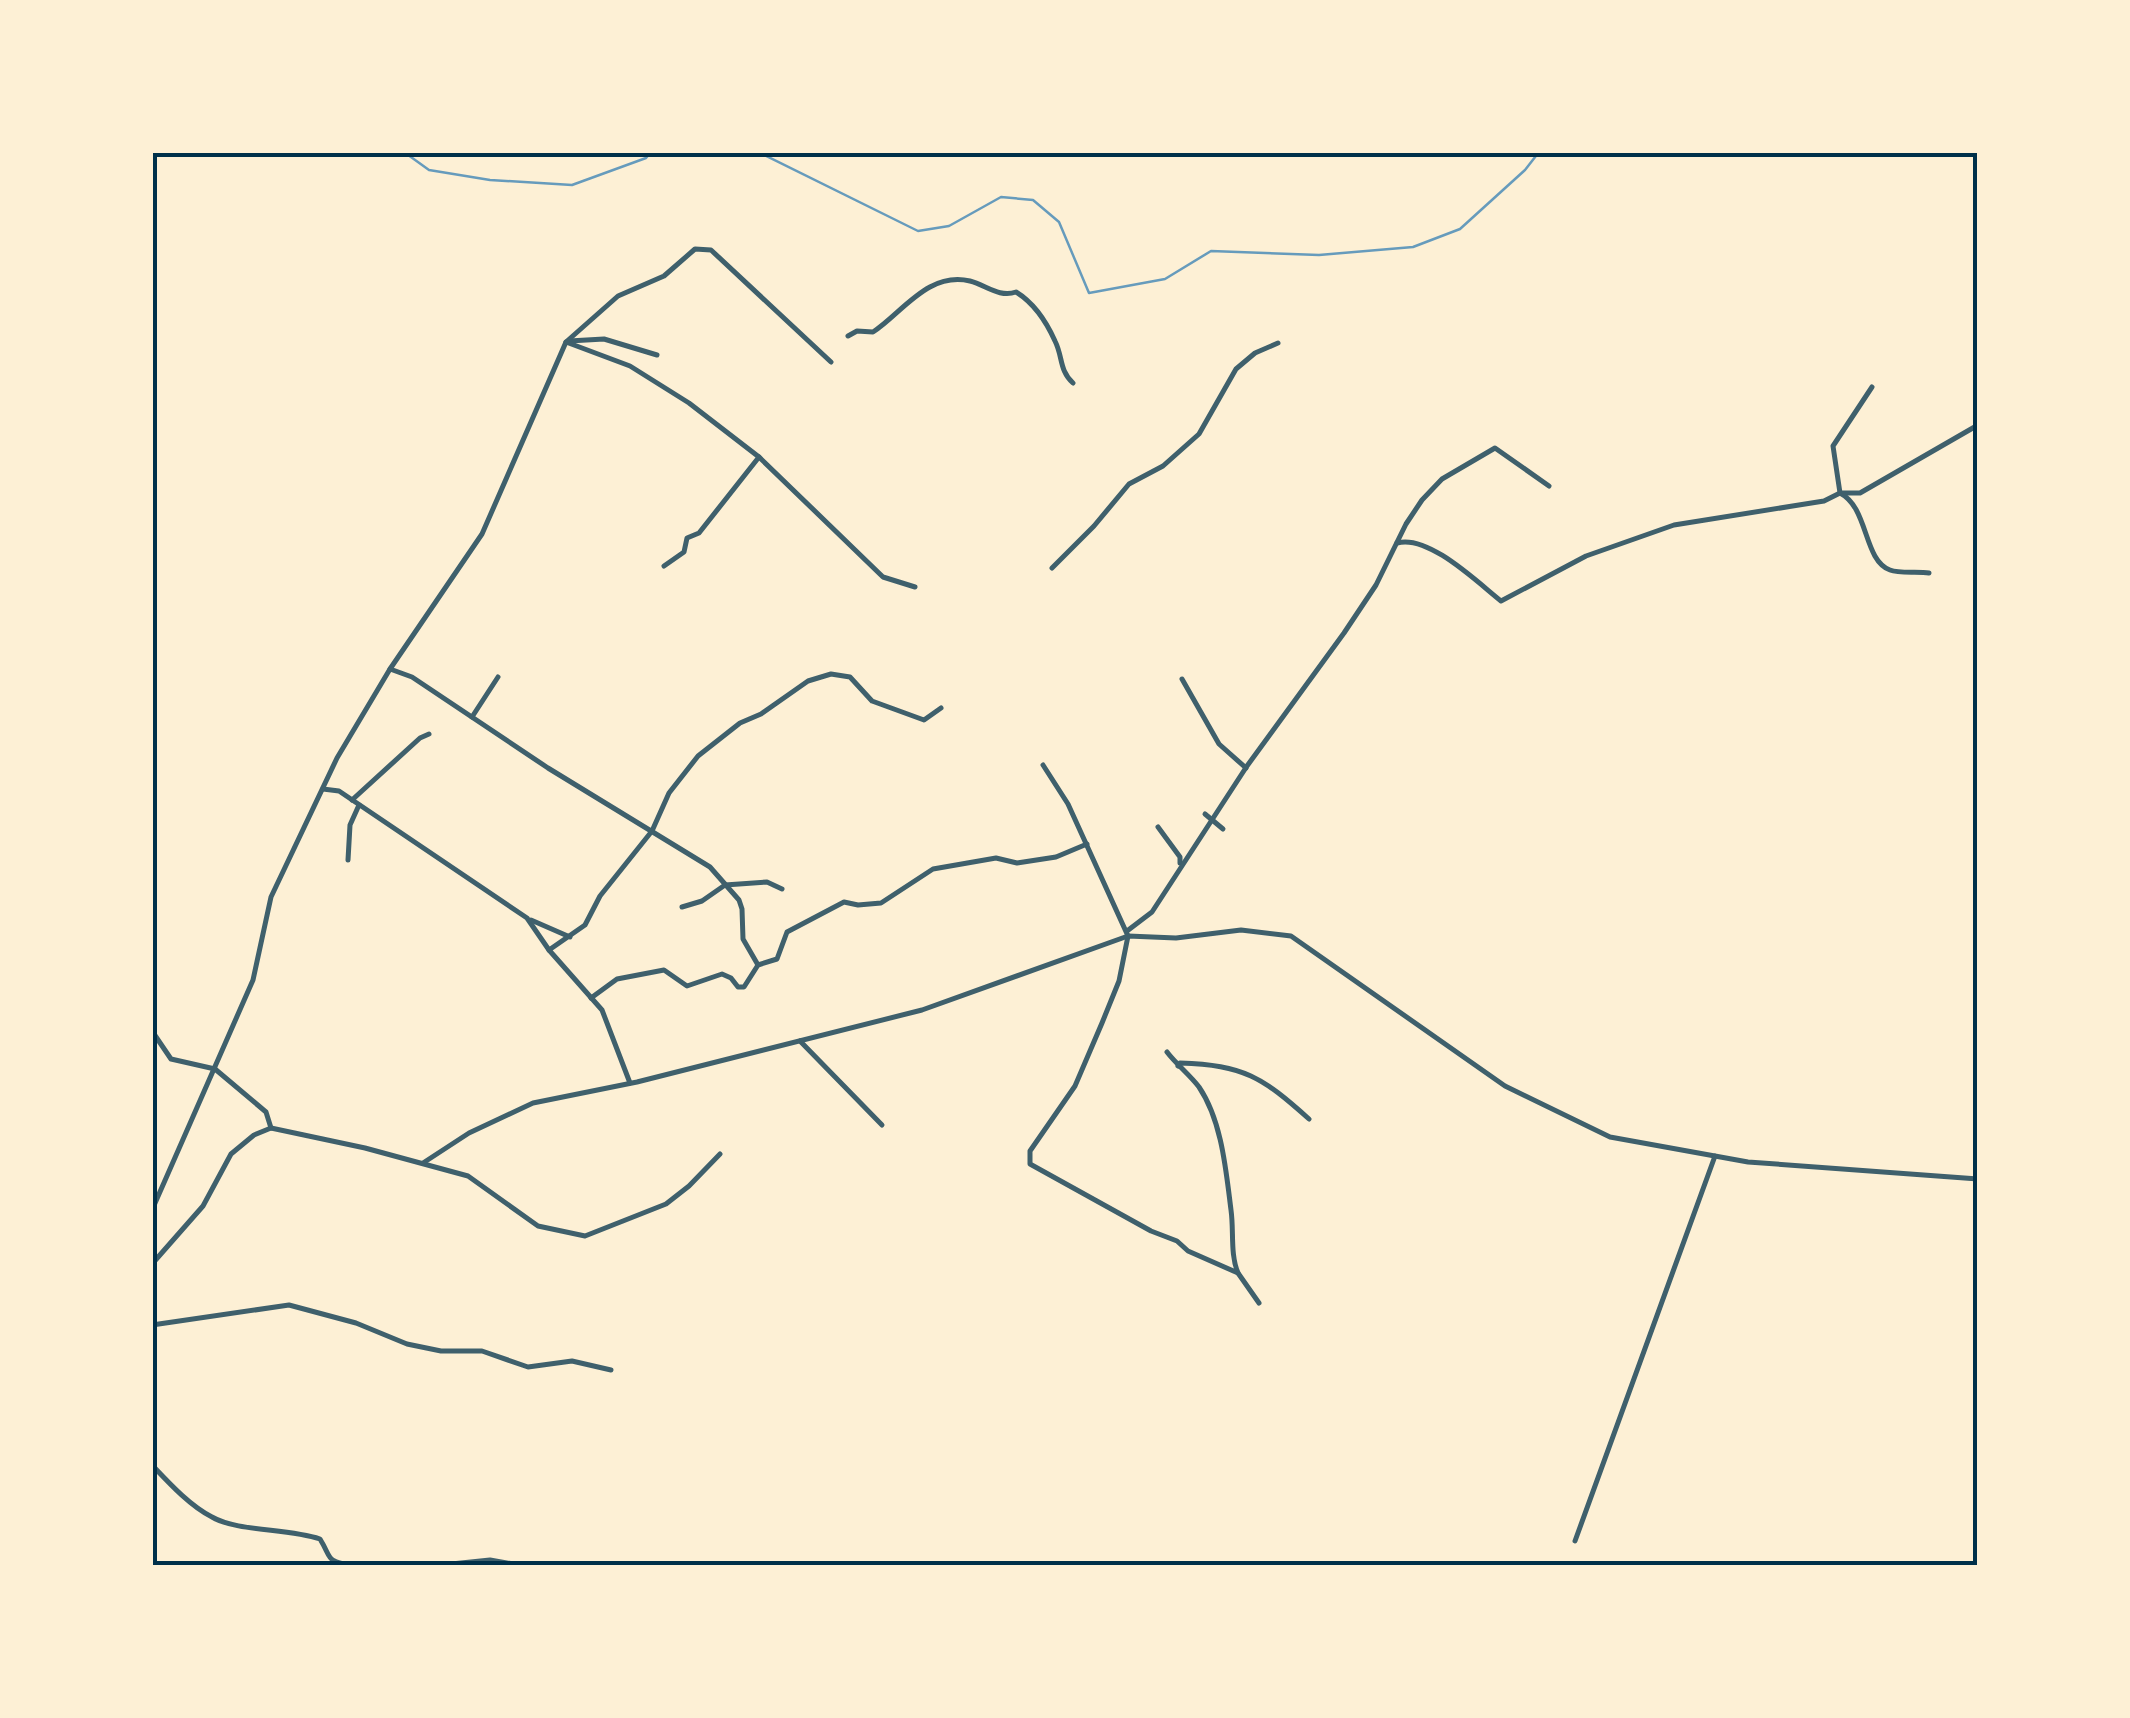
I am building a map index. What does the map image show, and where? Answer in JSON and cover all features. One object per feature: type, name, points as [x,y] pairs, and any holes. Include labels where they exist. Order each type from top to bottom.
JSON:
[{"type":"street","points":[[152,1210],[253,980],[272,897],[323,789],[390,670],[482,534],[566,342],[618,296],[664,276],[695,249],[711,250],[830,362]]},
{"type":"street","points":[[848,336],[857,330],[872,332],[921,290],[969,280],[1007,295],[1016,292],[1031,302],[1056,342],[1061,369],[1073,383]]},
{"type":"street","points":[[566,342],[604,339],[658,356]]},
{"type":"street","points":[[566,342],[630,366],[689,403],[759,457],[883,577],[914,587]]},
{"type":"street","points":[[1052,568],[1128,484],[1162,466],[1199,434],[1236,368],[1255,352],[1278,342]]},
{"type":"street","points":[[1872,387],[1833,446],[1840,493],[1856,506],[1863,519],[1862,528],[1882,564],[1891,571],[1929,573]]},
{"type":"street","points":[[1396,543],[1407,540],[1434,550],[1501,601],[1586,556],[1674,525],[1824,500],[1840,493],[1860,493],[1978,425]]},
{"type":"street","points":[[423,1162],[469,1133],[533,1104],[630,1084],[922,1010],[1128,933],[1152,912],[1246,768],[1344,633],[1376,585],[1422,500],[1442,479],[1494,448],[1549,486]]},
{"type":"street","points":[[664,566],[684,552],[687,538],[699,533],[759,457]]},
{"type":"street","points":[[390,670],[412,677],[548,768],[710,867],[742,909],[743,940],[758,965]]},
{"type":"street","points":[[549,950],[585,926],[600,896],[652,831],[669,793],[698,756],[740,723],[761,714],[808,681],[831,674],[850,676],[872,701],[924,720],[942,708]]},
{"type":"street","points":[[472,718],[498,677]]},
{"type":"street","points":[[1182,679],[1219,744],[1246,768]]},
{"type":"street","points":[[352,800],[428,734]]},
{"type":"street","points":[[1043,765],[1068,804],[1128,933],[1119,981],[1102,1024],[1075,1086],[1030,1150],[1030,1164],[1150,1231],[1177,1240],[1188,1252],[1238,1273]]},
{"type":"street","points":[[323,789],[352,800],[527,918],[570,937]]},
{"type":"street","points":[[348,860],[350,825],[359,805]]},
{"type":"street","points":[[1205,814],[1223,829]]},
{"type":"street","points":[[1158,827],[1180,857],[1181,866]]},
{"type":"street","points":[[591,998],[617,979],[664,970],[687,986],[722,974],[738,987],[744,987],[758,965],[777,959],[787,932],[844,902],[881,902],[933,869],[996,858],[1017,862],[1056,857],[1087,844]]},
{"type":"street","points":[[682,907],[702,901],[725,885],[767,882],[782,889]]},
{"type":"street","points":[[527,918],[549,950],[602,1010],[630,1084]]},
{"type":"street","points":[[1128,933],[1176,938],[1241,930],[1292,936],[1505,1086],[1610,1137],[1748,1162],[1978,1180]]},
{"type":"street","points":[[152,1031],[171,1059],[215,1069],[266,1112],[271,1128]]},
{"type":"street","points":[[800,1041],[882,1125]]},
{"type":"street","points":[[1167,1052],[1199,1088],[1223,1152],[1234,1232],[1233,1260],[1259,1303]]},
{"type":"street","points":[[1178,1066],[1204,1064],[1248,1074],[1270,1084],[1309,1119]]},
{"type":"street","points":[[152,1264],[203,1206],[231,1154],[254,1135],[271,1128],[468,1176],[538,1226],[585,1236],[666,1204],[690,1186],[720,1154]]},
{"type":"street","points":[[1576,1541],[1715,1156]]},
{"type":"street","points":[[152,1325],[289,1305],[356,1323],[407,1344],[482,1351],[528,1367],[572,1362],[611,1370]]},
{"type":"street","points":[[152,1465],[211,1517],[231,1524],[295,1530],[320,1539],[324,1555],[332,1562],[353,1566]]},
{"type":"street","points":[[432,1566],[490,1560],[519,1565]]},
{"type":"waterway","points":[[404,152],[429,170],[490,180],[572,185],[646,158],[651,152]]},
{"type":"waterway","points":[[758,152],[918,231],[949,226],[1001,197],[1033,200],[1059,222],[1089,293],[1165,279],[1211,251],[1319,255],[1413,247],[1460,229],[1525,170],[1539,152]]}]
